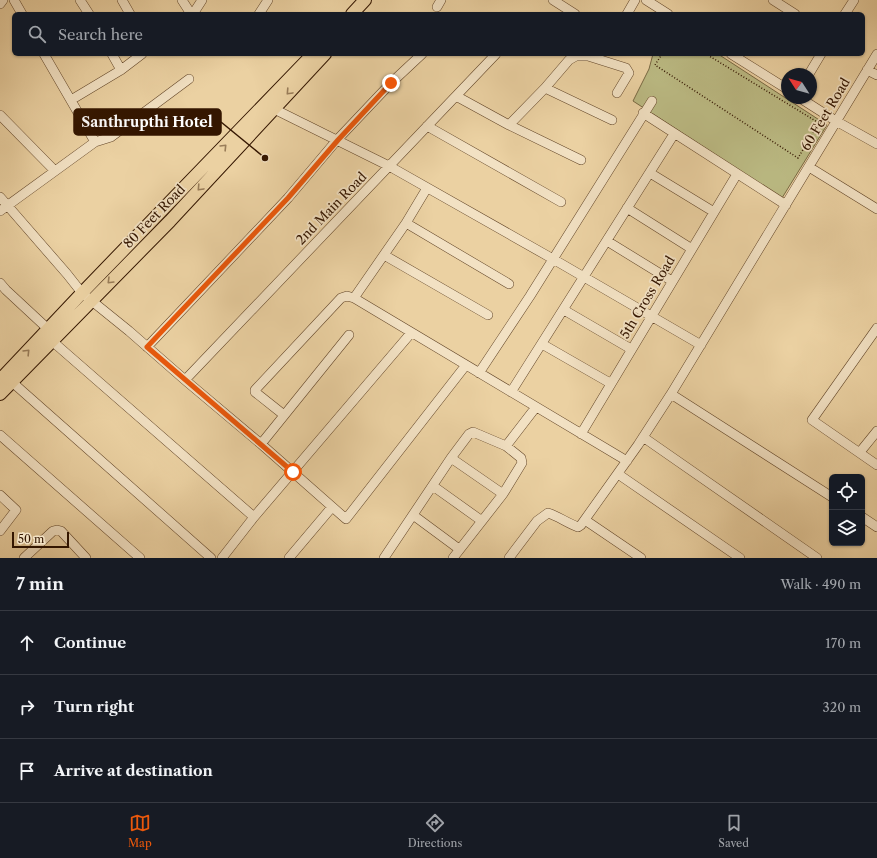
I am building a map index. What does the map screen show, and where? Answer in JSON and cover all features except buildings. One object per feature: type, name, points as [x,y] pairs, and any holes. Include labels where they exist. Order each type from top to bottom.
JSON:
[{"type":"main road","points":[[354,12],[365,3]]},
{"type":"main road","name":"80 Feet Road","points":[[269,106],[311,56]]},
{"type":"main road","name":"80 Feet Road","points":[[0,394],[6,381],[86,297],[269,106],[323,56]]},
{"type":"street","points":[[0,4],[3,0]]},
{"type":"street","points":[[14,0],[21,12]]},
{"type":"street","points":[[80,0],[88,12]]},
{"type":"street","points":[[122,0],[129,12]]},
{"type":"street","points":[[182,0],[191,12]]},
{"type":"street","points":[[193,12],[202,0]]},
{"type":"street","points":[[259,12],[268,0]]},
{"type":"street","points":[[553,0],[572,12]]},
{"type":"street","points":[[628,12],[635,0]]},
{"type":"street","points":[[646,0],[665,12]]},
{"type":"street","points":[[773,0],[792,12]]},
{"type":"street","points":[[847,12],[854,0]]},
{"type":"street","name":"60 Feet Road","points":[[585,520],[627,461],[671,394],[877,54]]},
{"type":"street","points":[[45,56],[95,142]]},
{"type":"street","points":[[113,56],[121,70]]},
{"type":"street","points":[[71,100],[121,70],[139,56]]},
{"type":"street","points":[[147,347],[288,198],[338,140],[391,83],[420,56]]},
{"type":"street","name":"2nd Main Road","points":[[185,380],[494,56]]},
{"type":"street","points":[[509,125],[545,88],[569,60],[576,56],[600,57],[626,68],[629,73],[617,93]]},
{"type":"street","points":[[734,56],[781,86]]},
{"type":"street","points":[[813,68],[820,56]]},
{"type":"street","points":[[867,70],[877,75]]},
{"type":"street","points":[[4,209],[95,142],[111,137],[189,79]]},
{"type":"street","points":[[545,88],[612,120]]},
{"type":"street","points":[[456,96],[509,125],[580,160]]},
{"type":"street","points":[[479,373],[530,296],[652,101]]},
{"type":"street","points":[[809,104],[877,144]]},
{"type":"street","points":[[269,106],[389,166],[553,258],[701,345]]},
{"type":"street","points":[[643,114],[786,205]]},
{"type":"street","points":[[0,115],[55,171]]},
{"type":"street","points":[[427,126],[561,202]]},
{"type":"street","points":[[511,392],[674,134]]},
{"type":"street","points":[[808,167],[877,209]]},
{"type":"street","points":[[650,173],[714,212]]},
{"type":"street","name":"5th Cross Road","points":[[581,434],[610,383],[737,174]]},
{"type":"street","points":[[354,298],[406,223],[427,188]]},
{"type":"street","points":[[0,197],[4,209],[86,297],[261,444],[346,519],[466,365]]},
{"type":"street","points":[[627,208],[692,249]]},
{"type":"street","points":[[406,223],[509,284]]},
{"type":"street","points":[[607,241],[672,281]]},
{"type":"street","points":[[384,255],[488,315]]},
{"type":"street","points":[[0,283],[50,335],[254,517]]},
{"type":"street","points":[[284,415],[254,392],[255,390],[342,296],[347,296],[354,298],[627,461]]},
{"type":"street","points":[[564,310],[631,349]]},
{"type":"street","points":[[877,328],[812,420],[877,464]]},
{"type":"street","points":[[222,558],[254,517],[411,333]]},
{"type":"street","points":[[261,444],[349,335]]},
{"type":"street","points":[[542,344],[610,383]]},
{"type":"street","points":[[6,381],[210,558]]},
{"type":"street","points":[[671,394],[829,496]]},
{"type":"street","points":[[506,446],[536,407]]},
{"type":"street","points":[[860,452],[877,430]]},
{"type":"street","points":[[384,558],[452,458],[469,434],[473,432],[506,446],[521,458],[522,463],[503,494],[453,558]]},
{"type":"street","points":[[0,435],[140,558]]},
{"type":"street","points":[[643,437],[817,558]]},
{"type":"street","points":[[452,458],[503,494]]},
{"type":"street","points":[[618,474],[740,558]]},
{"type":"street","points":[[433,486],[482,521]]},
{"type":"street","points":[[0,495],[16,510],[0,531]]},
{"type":"street","points":[[288,558],[332,507]]},
{"type":"street","points":[[509,558],[537,521],[548,513],[568,523],[578,526],[585,520],[641,558]]},
{"type":"street","points":[[413,514],[459,549]]},
{"type":"street","points":[[865,519],[877,527]]},
{"type":"street","points":[[24,558],[53,531],[57,530],[61,531],[86,558]]},
{"type":"path","points":[[661,56],[655,65],[798,158],[819,123],[709,56]]},
{"type":"shaded area","points":[[652,56],[721,56],[781,95],[781,104],[795,104],[827,125],[782,198],[633,101],[649,69]]},
{"type":"place","name":"Santhrupthi Hotel","points":[[265,158]]},
{"type":"route","points":[[293,472],[147,347],[288,198],[338,140],[391,83]]}]
